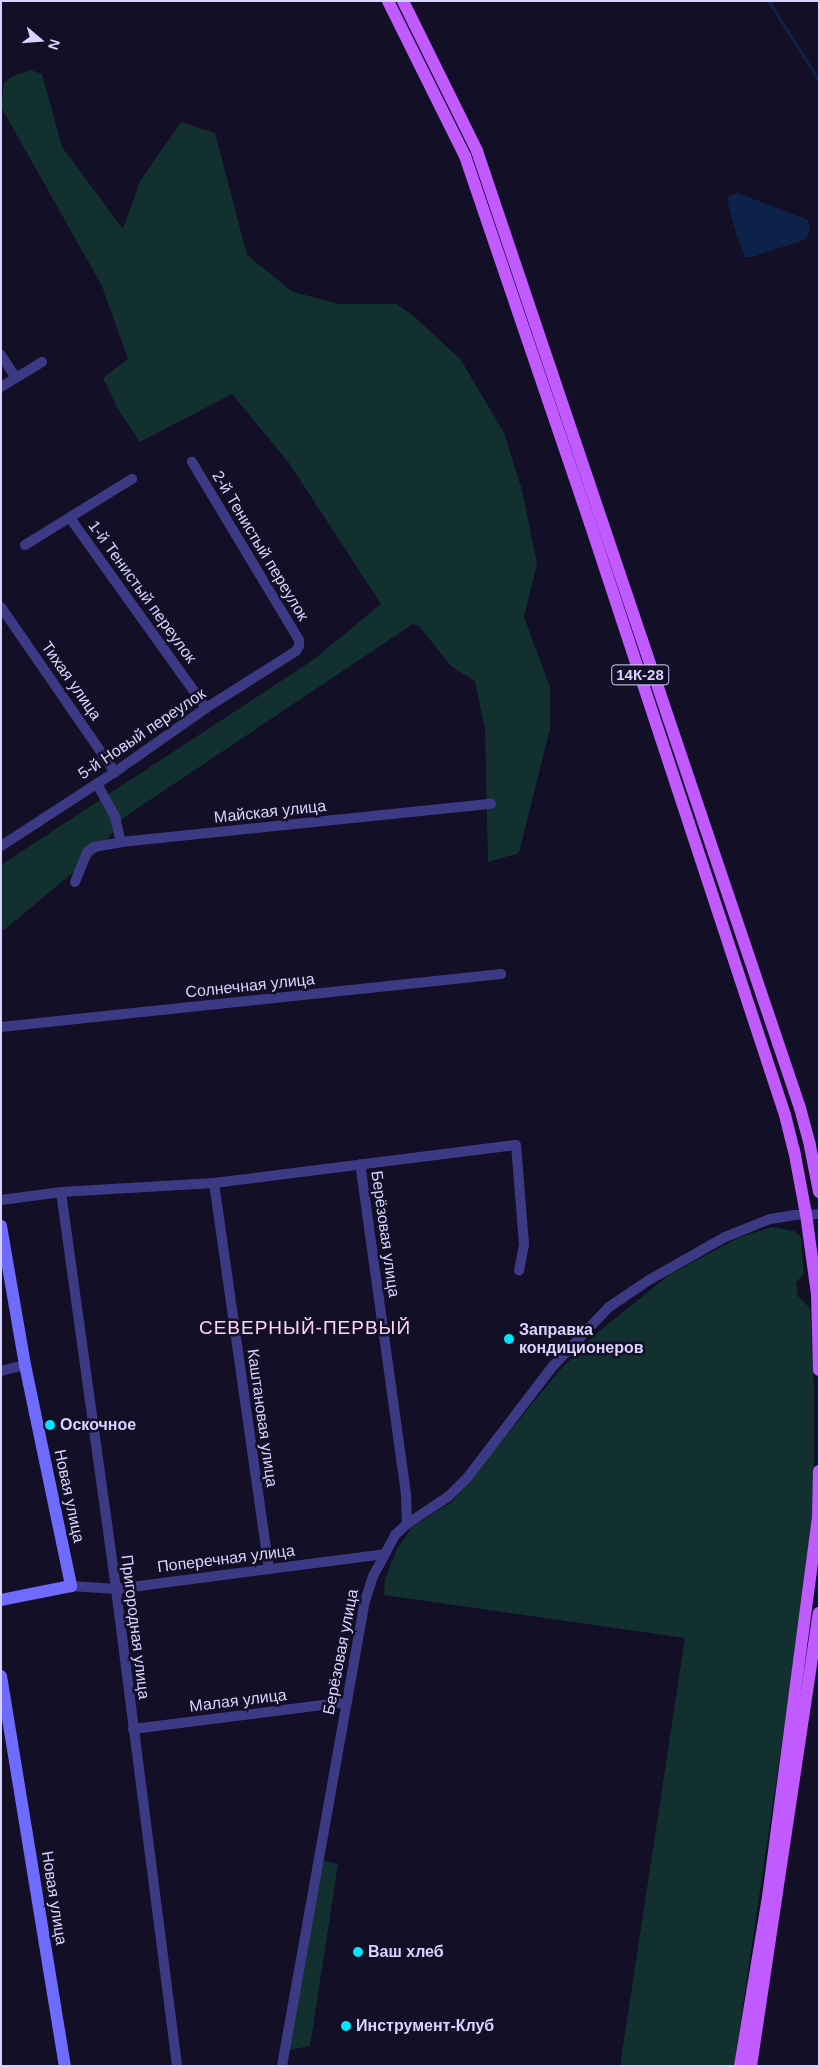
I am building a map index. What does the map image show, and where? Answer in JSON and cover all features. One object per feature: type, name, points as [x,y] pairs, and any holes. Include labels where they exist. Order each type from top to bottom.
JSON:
[{"type":"main road","name":"14К-28","points":[[388,1],[465,156],[472,174],[590,523],[785,1115],[812,1214],[819,1370]]},
{"type":"main road","name":"14К-28","points":[[403,1],[477,151],[800,1108],[819,1192]]},
{"type":"main road","points":[[740,2066],[768,1897],[817,1528],[819,1472]]},
{"type":"main road","points":[[751,2066],[819,1613]]},
{"type":"street","points":[[1,355],[16,378]]},
{"type":"street","points":[[1,387],[42,362]]},
{"type":"street","name":"2-й Тенистый переулок","points":[[192,462],[299,640],[299,646]]},
{"type":"street","points":[[25,545],[132,479]]},
{"type":"street","name":"1-й Тенистый переулок","points":[[70,518],[206,708]]},
{"type":"street","name":"Тихая улица","points":[[1,607],[115,772]]},
{"type":"street","name":"5-й Новый переулок","points":[[1,846],[115,772],[206,708],[296,651],[299,646]]},
{"type":"street","points":[[97,784],[115,818],[121,842]]},
{"type":"street","name":"Майская улица","points":[[74,882],[86,852],[94,847],[121,842],[491,804]]},
{"type":"street","name":"Солнечная улица","points":[[1,1027],[501,974]]},
{"type":"street","points":[[1,1200],[61,1192],[214,1183],[516,1145],[524,1245],[523,1260],[519,1271]]},
{"type":"street","name":"Берёзовая улица","points":[[282,2066],[364,1604],[373,1576],[395,1535],[407,1524],[406,1494],[360,1164]]},
{"type":"street","name":"Каштановая улица","points":[[214,1183],[268,1569]]},
{"type":"street","name":"Пригородная улица","points":[[61,1192],[116,1588],[177,2066]]},
{"type":"street","points":[[407,1524],[449,1496],[467,1478],[553,1366],[609,1307],[649,1280],[725,1237],[761,1222],[812,1214]]},
{"type":"street","name":"Новая улица","points":[[1,1226],[26,1365],[70,1586]]},
{"type":"street","points":[[1,1371],[26,1365]]},
{"type":"street","name":"Поперечная улица","points":[[70,1586],[116,1588],[385,1554]]},
{"type":"street","points":[[1,1600],[70,1586]]},
{"type":"street","name":"Новая улица","points":[[1,1676],[66,2066]]},
{"type":"street","name":"Малая улица","points":[[133,1729],[346,1702]]},
{"type":"green space","points":[[30,70],[42,74],[62,147],[123,229],[140,181],[181,122],[215,133],[247,255],[293,292],[340,304],[397,304],[417,319],[461,360],[504,433],[522,490],[537,564],[524,617],[550,687],[550,729],[519,853],[488,862],[485,729],[475,681],[451,666],[419,626],[413,624],[123,818],[100,850],[4,930],[1,930],[1,865],[313,660],[381,604],[289,463],[232,394],[140,442],[118,409],[103,378],[128,359],[102,286],[1,107],[4,83],[13,76]]},
{"type":"green space","points":[[772,1227],[794,1231],[801,1237],[804,1273],[796,1283],[798,1296],[810,1308],[814,1389],[814,1527],[734,2066],[620,2066],[685,1638],[384,1595],[385,1579],[396,1551],[411,1528],[453,1501],[559,1371],[597,1333],[669,1275],[738,1238]]},
{"type":"green space","points":[[321,1860],[338,1864],[310,2046],[288,2050]]},
{"type":"water","points":[[738,193],[808,220],[810,225],[808,236],[804,240],[752,257],[745,257],[737,237],[727,200],[730,195]]},
{"type":"waterway","points":[[769,1],[819,80]]},
{"type":"place","name":"Заправка кондиционеров","points":[[509,1339]]},
{"type":"place","name":"Оскочное","points":[[50,1425]]},
{"type":"place","name":"Ваш хлеб","points":[[358,1952]]},
{"type":"place","name":"Инструмент-Клуб","points":[[346,2026]]},
{"type":"district","name":"СЕВЕРНЫЙ-ПЕРВЫЙ","points":[[305,1328]]}]
